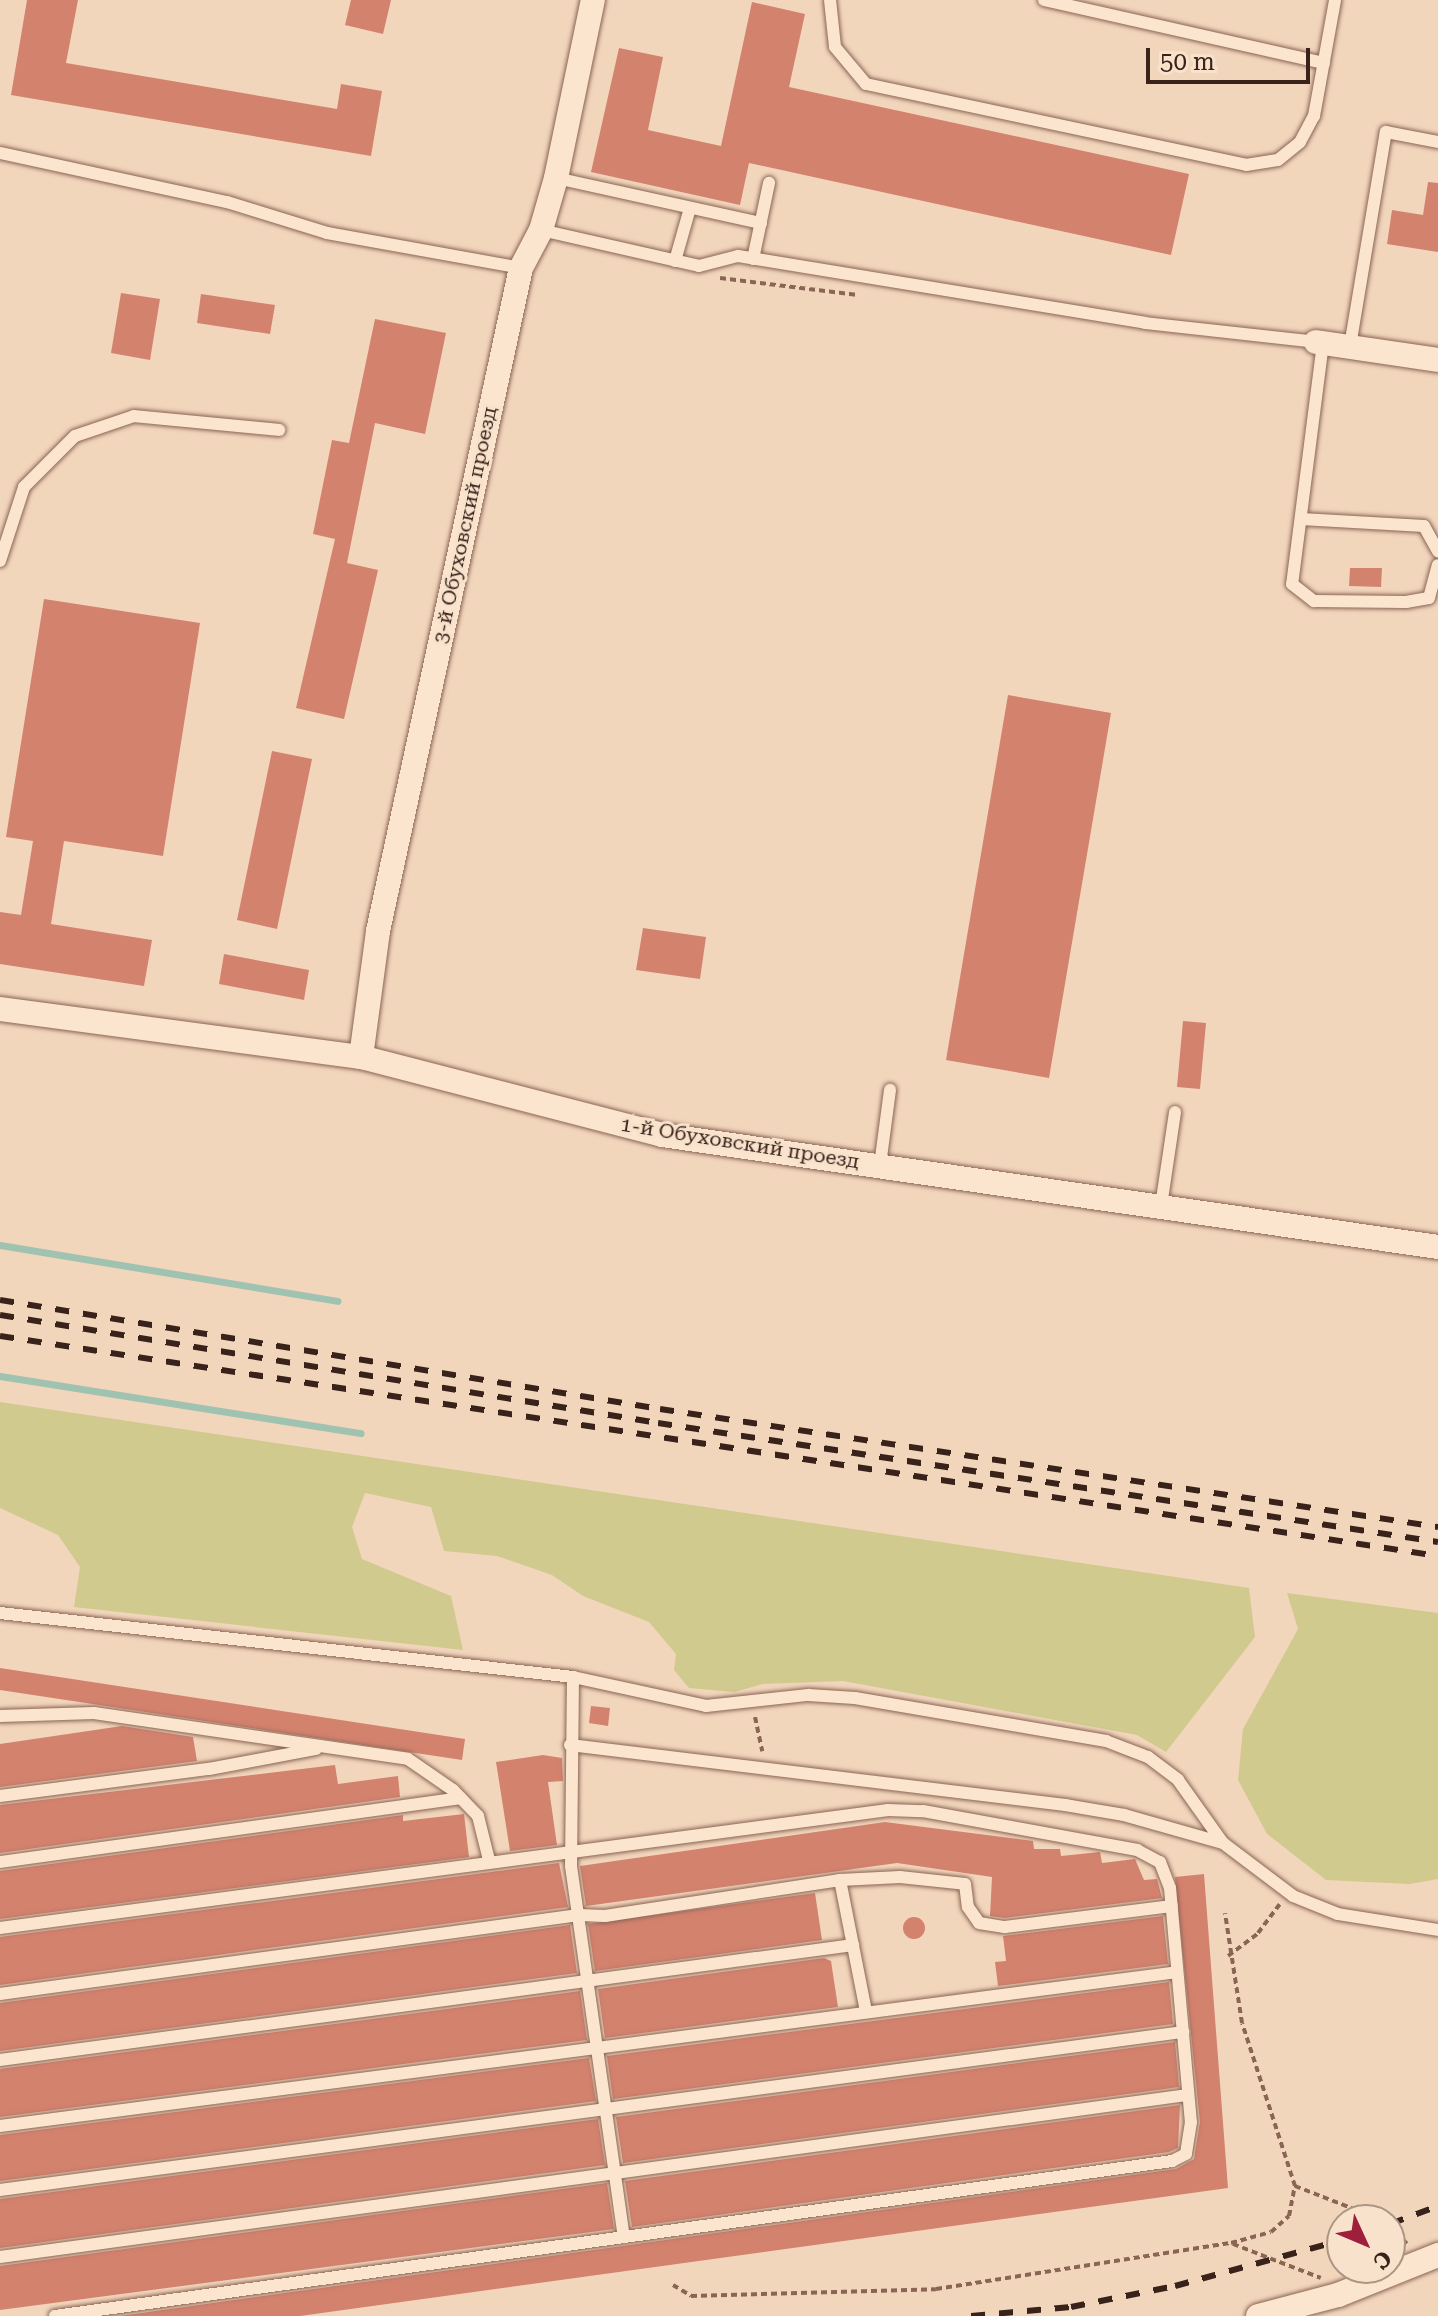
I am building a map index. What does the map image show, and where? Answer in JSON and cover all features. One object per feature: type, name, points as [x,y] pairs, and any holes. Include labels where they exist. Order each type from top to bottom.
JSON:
[{"type":"street","name":"3-й Обуховский проезд","points":[[361,1057],[378,931],[521,268],[541,230],[556,178],[593,0]]},
{"type":"street","points":[[1320,342],[1438,360]]},
{"type":"street","name":"1-й Обуховский проезд","points":[[0,1009],[361,1057],[495,1096],[662,1135],[1438,1247]]},
{"type":"street","points":[[1258,2316],[1338,2295],[1438,2255]]},
{"type":"lane","points":[[830,0],[835,47],[866,84],[1246,165],[1278,160],[1300,142],[1314,116],[1335,0]]},
{"type":"lane","points":[[1044,0],[1324,63]]},
{"type":"lane","points":[[1350,346],[1386,132],[1438,142]]},
{"type":"lane","points":[[0,153],[227,202],[327,233],[521,268]]},
{"type":"lane","points":[[556,178],[761,223]]},
{"type":"lane","points":[[753,259],[769,183]]},
{"type":"lane","points":[[675,261],[690,208]]},
{"type":"lane","points":[[541,230],[699,266],[738,256],[1145,323],[1320,342],[1292,584],[1314,601],[1429,598],[1438,565]]},
{"type":"lane","points":[[0,561],[24,487],[75,436],[134,416],[279,430]]},
{"type":"lane","points":[[1301,519],[1424,526],[1438,551]]},
{"type":"lane","points":[[880,1165],[890,1090]]},
{"type":"lane","points":[[1161,1206],[1175,1112]]},
{"type":"lane","points":[[0,1613],[573,1677],[706,1706],[808,1695],[855,1698],[1106,1741],[1148,1757],[1178,1780],[1223,1843],[1287,1891],[1338,1914],[1438,1930]]},
{"type":"lane","points":[[573,1677],[571,1853],[624,2237]]},
{"type":"lane","points":[[0,1716],[94,1713],[408,1759],[461,1798],[478,1816],[489,1860]]},
{"type":"lane","points":[[570,1745],[1065,1805],[1124,1815],[1223,1843]]},
{"type":"lane","points":[[0,1796],[209,1769],[327,1747]]},
{"type":"lane","points":[[0,1862],[461,1798]]},
{"type":"lane","points":[[0,1928],[489,1860],[571,1853],[888,1810],[923,1811],[1137,1850],[1160,1862],[1172,1906],[1188,2095],[1186,2154],[1172,2161],[55,2316]]},
{"type":"lane","points":[[0,1994],[579,1915],[605,1916],[840,1880],[900,1877],[965,1884],[968,1907],[979,1923],[1005,1927],[1172,1906]]},
{"type":"lane","points":[[840,1880],[866,2011]]},
{"type":"lane","points":[[0,2060],[588,1979],[605,1981],[853,1945]]},
{"type":"lane","points":[[0,2126],[1177,1972]]},
{"type":"lane","points":[[0,2190],[1183,2032]]},
{"type":"lane","points":[[0,2257],[1188,2095]]},
{"type":"path","points":[[752,1703],[765,1769]]},
{"type":"path","points":[[1228,1956],[1258,1933],[1287,1891]]},
{"type":"path","points":[[673,2285],[691,2296],[936,2289],[1231,2243],[1271,2232],[1289,2216],[1295,2186],[1256,2075],[1228,1956],[1225,1913]]},
{"type":"path","points":[[1295,2186],[1341,2204]]},
{"type":"path","points":[[1231,2243],[1315,2272],[1338,2295]]},
{"type":"shaded area","points":[[0,1402],[1249,1588],[1255,1637],[1166,1752],[1137,1735],[843,1681],[763,1684],[734,1692],[689,1688],[674,1670],[676,1654],[649,1622],[583,1596],[552,1575],[497,1556],[444,1551],[431,1507],[365,1493],[352,1527],[362,1559],[451,1596],[463,1650],[74,1607],[80,1567],[58,1535],[0,1508]]},
{"type":"shaded area","points":[[1287,1593],[1438,1613],[1438,1879],[1410,1884],[1326,1880],[1267,1834],[1238,1780],[1243,1729],[1298,1629]]},
{"type":"building","points":[[27,0],[78,0],[66,63],[337,109],[341,84],[382,91],[371,156],[11,95]]},
{"type":"building","points":[[351,0],[391,0],[383,34],[345,25]]},
{"type":"building","points":[[752,2],[805,14],[789,87],[1189,174],[1171,255],[749,163],[740,205],[591,172],[619,48],[663,57],[648,130],[721,146]]},
{"type":"building","points":[[1428,182],[1438,183],[1438,252],[1387,244],[1392,210],[1423,215]]},
{"type":"building","points":[[121,293],[160,299],[150,360],[111,353]]},
{"type":"building","points":[[201,294],[275,305],[270,334],[197,323]]},
{"type":"building","points":[[375,319],[446,333],[425,434],[375,423],[347,563],[378,570],[344,719],[296,708],[335,539],[313,534],[332,440],[349,443]]},
{"type":"building","points":[[1350,568],[1382,568],[1381,587],[1349,586]]},
{"type":"building","points":[[44,599],[200,623],[163,856],[64,841],[51,924],[152,940],[144,986],[0,964],[0,912],[21,915],[33,841],[6,837]]},
{"type":"building","points":[[1008,695],[1111,713],[1049,1078],[946,1060]]},
{"type":"building","points":[[272,751],[312,759],[277,929],[237,920]]},
{"type":"building","points":[[643,928],[706,937],[700,979],[636,970]]},
{"type":"building","points":[[224,954],[309,970],[304,1000],[219,984]]},
{"type":"building","points":[[1183,1021],[1206,1023],[1200,1089],[1177,1087]]},
{"type":"building","points":[[0,1668],[465,1739],[462,1760],[0,1690]]},
{"type":"building","points":[[591,1706],[610,1708],[608,1726],[589,1723]]},
{"type":"building","points":[[122,1726],[193,1737],[197,1761],[0,1787],[0,1744]]},
{"type":"building","points":[[543,1755],[562,1758],[563,1781],[548,1782],[557,1845],[510,1851],[496,1762]]},
{"type":"building","points":[[335,1765],[338,1784],[398,1776],[400,1797],[0,1853],[0,1805]]},
{"type":"building","points":[[464,1814],[469,1857],[0,1919],[0,1871],[403,1815],[403,1821]]},
{"type":"building","points":[[885,1822],[1033,1841],[1034,1849],[1060,1849],[1061,1856],[1100,1852],[1102,1863],[1135,1859],[1144,1880],[1157,1879],[1162,1898],[1005,1918],[990,1916],[992,1877],[897,1863],[586,1906],[580,1866]]},
{"type":"building","points":[[559,1863],[568,1907],[0,1985],[0,1937]]},
{"type":"building","points":[[1204,1874],[1228,2188],[300,2316],[120,2316],[1176,2169],[1194,2159],[1200,2122],[1175,1877]]},
{"type":"building","points":[[815,1893],[822,1940],[595,1971],[588,1924]]},
{"type":"building","points":[[1163,1916],[1168,1964],[998,1986],[995,1962],[1006,1961],[1003,1936]]},
{"type":"building","points":[[914,1917],[922,1920],[925,1928],[922,1936],[914,1939],[906,1936],[903,1928],[906,1920]]},
{"type":"building","points":[[570,1925],[577,1973],[0,2051],[0,2003]]},
{"type":"building","points":[[824,1958],[831,1961],[838,2007],[605,2038],[598,1989]]},
{"type":"building","points":[[1169,1982],[1173,2024],[613,2099],[607,2056]]},
{"type":"building","points":[[580,1991],[587,2040],[0,2117],[0,2069]]},
{"type":"building","points":[[1175,2042],[1179,2087],[623,2163],[616,2117]]},
{"type":"building","points":[[589,2058],[596,2101],[0,2181],[0,2135]]},
{"type":"building","points":[[1180,2105],[1178,2148],[1169,2152],[632,2227],[625,2181]]},
{"type":"building","points":[[598,2119],[605,2165],[0,2248],[0,2199]]},
{"type":"building","points":[[607,2183],[614,2229],[0,2310],[0,2266]]},
{"type":"waterway","points":[[0,1245],[337,1301]]},
{"type":"waterway","points":[[0,1376],[361,1433]]},
{"type":"railway","points":[[0,1300],[660,1409],[1438,1527]]},
{"type":"railway","points":[[0,1315],[658,1423],[1438,1542]]},
{"type":"railway","points":[[0,1336],[1438,1556]]},
{"type":"railway","points":[[1406,2218],[1438,2206]]},
{"type":"railway","points":[[971,2316],[1071,2307],[1175,2286],[1326,2244]]}]
